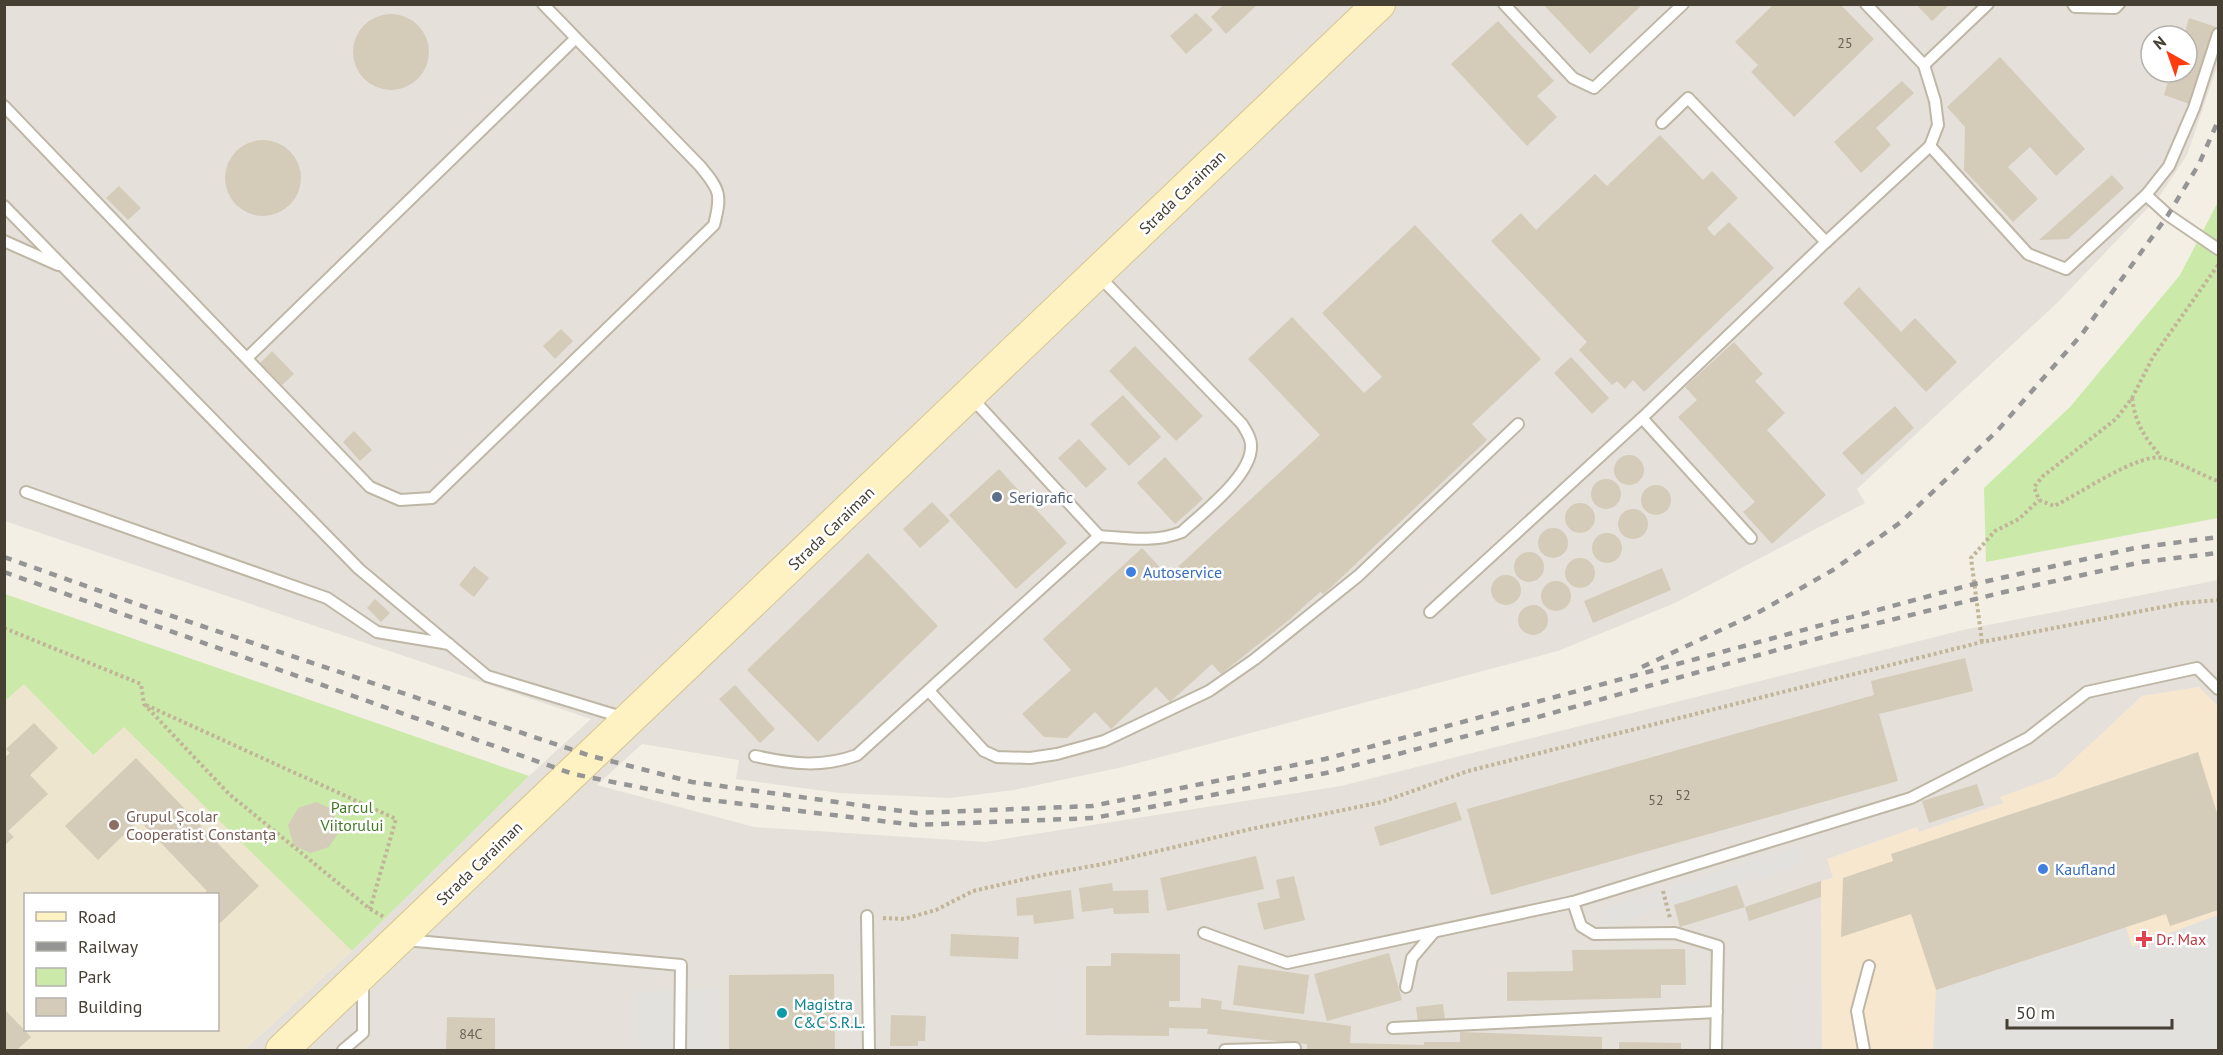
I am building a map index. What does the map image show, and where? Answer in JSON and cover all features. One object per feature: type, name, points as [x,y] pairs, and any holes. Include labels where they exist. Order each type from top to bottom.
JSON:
[{"type":"street","name":"Strada Caraiman","points":[[282,1050],[1379,4]]},
{"type":"lane","points":[[4,106],[370,487],[400,500],[432,498],[714,225],[720,204],[716,185],[543,4]]},
{"type":"lane","points":[[1504,4],[1573,78],[1594,88],[1683,4]]},
{"type":"lane","points":[[1430,612],[1642,418],[1930,146],[1938,124],[1935,101],[1924,65],[1866,4]]},
{"type":"lane","points":[[1924,65],[1988,4]]},
{"type":"lane","points":[[2073,4],[2075,7],[2115,8],[2119,4]]},
{"type":"lane","points":[[1930,146],[2028,254],[2066,269],[2146,195],[2169,166],[2194,108],[2218,34]]},
{"type":"lane","points":[[248,358],[575,39]]},
{"type":"lane","points":[[1662,123],[1688,98],[1826,242]]},
{"type":"lane","points":[[2146,195],[2168,215],[2218,249]]},
{"type":"lane","points":[[4,206],[360,569],[487,676],[630,719]]},
{"type":"lane","points":[[4,241],[64,268]]},
{"type":"lane","points":[[969,395],[1099,536],[1170,537],[1182,532],[1239,477],[1252,448],[1250,438],[1242,424],[1097,273]]},
{"type":"lane","points":[[1642,418],[1751,538]]},
{"type":"lane","points":[[929,691],[984,751],[998,757],[1030,758],[1057,754],[1104,741],[1209,691],[1255,659],[1358,576],[1518,424]]},
{"type":"lane","points":[[26,492],[327,598],[377,632],[449,644]]},
{"type":"lane","points":[[755,756],[821,764],[839,762],[857,755],[1099,536]]},
{"type":"lane","points":[[1204,933],[1287,963],[1574,902],[1911,798],[2028,738],[2087,692],[2197,668],[2218,688]]},
{"type":"lane","points":[[1574,902],[1581,926],[1594,934],[1675,933],[1718,946],[1716,1050]]},
{"type":"lane","points":[[867,916],[869,1050]]},
{"type":"lane","points":[[1406,987],[1412,958],[1434,932]]},
{"type":"lane","points":[[404,935],[681,965],[680,1050]]},
{"type":"lane","points":[[1864,1050],[1857,1011],[1869,966]]},
{"type":"lane","points":[[343,1050],[363,1033],[363,974]]},
{"type":"lane","points":[[1393,1028],[1717,1012]]},
{"type":"lane","points":[[1225,1050],[1295,1048]]},
{"type":"path","points":[[2161,457],[2130,463],[2054,506],[2039,500],[2034,487],[2043,476],[2116,419],[2132,398],[2153,357],[2218,264]]},
{"type":"path","points":[[2132,398],[2135,419],[2161,457],[2218,481]]},
{"type":"path","points":[[1982,642],[1971,558],[1995,531],[2019,519],[2039,500]]},
{"type":"path","points":[[867,916],[904,919],[936,910],[973,891],[1382,802],[1468,771],[1982,642],[2183,603],[2218,600]]},
{"type":"path","points":[[4,628],[141,684],[144,704],[229,794],[404,935]]},
{"type":"path","points":[[144,704],[396,819],[370,909]]},
{"type":"path","points":[[1658,876],[1675,933]]},
{"type":"shaded area","points":[[5,5],[2218,5],[2218,64],[2187,155],[2161,194],[2058,302],[1857,489],[1865,503],[1675,603],[1558,651],[1123,767],[1014,790],[950,798],[839,793],[736,779],[739,760],[642,744],[597,785],[754,827],[985,842],[1341,786],[1963,630],[2218,580],[2218,706],[2199,687],[2142,696],[2055,777],[2000,797],[2003,803],[1919,832],[1917,827],[1827,859],[1833,878],[1821,881],[1822,1050],[244,1050],[352,951],[529,776],[591,719],[5,521]]},
{"type":"shaded area","name":"Grupul Școlar Cooperatist Constanța","points":[[24,683],[92,755],[124,726],[352,951],[244,1050],[5,1050],[5,701]]},
{"type":"shaded area","points":[[2199,687],[2218,706],[2218,1050],[1822,1050],[1821,881],[1832,878],[1827,859],[1917,827],[1919,832],[2002,803],[2000,797],[2055,777],[2142,696]]},
{"type":"shaded area","points":[[1796,847],[1802,864],[1607,926],[1601,909]]},
{"type":"shaded area","points":[[2218,915],[2218,1050],[1933,1050],[1936,990],[2126,927],[2132,947]]},
{"type":"shaded area","points":[[718,990],[719,1050],[638,1050],[637,991]]},
{"type":"green space","points":[[2218,202],[2218,518],[1986,562],[1984,488],[2070,407],[2180,275]]},
{"type":"green space","name":"Parcul Viitorului","points":[[5,594],[529,776],[352,951],[124,727],[93,755],[24,684],[5,701]]},
{"type":"building","points":[[1224,4],[1258,4],[1226,34],[1211,17]]},
{"type":"building","points":[[1543,4],[1643,4],[1590,54]]},
{"type":"building","points":[[1774,4],[1840,4],[1874,39],[1794,117],[1751,72],[1758,65],[1735,42]]},
{"type":"building","points":[[1916,4],[1950,4],[1932,21]]},
{"type":"building","points":[[1196,13],[1213,30],[1186,54],[1170,36]]},
{"type":"building","points":[[399,14],[412,20],[423,31],[429,44],[427,67],[412,84],[399,90],[383,90],[370,84],[355,67],[353,44],[359,31],[376,16]]},
{"type":"building","points":[[2189,18],[2216,27],[2199,77],[2199,24],[2187,24]]},
{"type":"building","points":[[1498,21],[1554,81],[1537,96],[1557,117],[1527,146],[1451,64]]},
{"type":"building","points":[[2000,57],[2085,149],[2056,176],[2030,147],[2008,167],[2038,199],[2013,222],[1964,170],[1965,127],[1947,107]]},
{"type":"building","points":[[1902,81],[1914,93],[1876,128],[1891,145],[1861,173],[1834,142]]},
{"type":"building","points":[[2167,84],[2197,84],[2190,104],[2164,95]]},
{"type":"building","points":[[1660,135],[1703,180],[1712,171],[1738,198],[1707,228],[1714,236],[1729,222],[1774,268],[1644,392],[1633,380],[1625,389],[1617,381],[1612,385],[1579,350],[1587,342],[1491,241],[1521,213],[1536,230],[1595,174],[1607,186]]},
{"type":"building","points":[[271,140],[284,146],[295,157],[301,170],[299,193],[284,210],[271,216],[255,216],[242,210],[227,193],[225,170],[231,157],[248,142]]},
{"type":"building","points":[[2112,175],[2124,188],[2068,239],[2039,240]]},
{"type":"building","points":[[119,186],[141,208],[128,220],[106,198]]},
{"type":"building","points":[[1415,225],[1541,359],[1472,424],[1487,440],[1324,594],[1320,592],[1221,674],[1212,664],[1170,702],[1156,687],[1111,729],[1095,712],[1067,738],[1044,737],[1022,714],[1071,670],[1043,639],[1142,548],[1168,576],[1320,435],[1248,359],[1292,317],[1364,393],[1382,377],[1322,313]]},
{"type":"building","points":[[1859,287],[1901,332],[1915,318],[1957,362],[1926,392],[1843,303]]},
{"type":"building","points":[[561,329],[573,341],[555,359],[543,346]]},
{"type":"building","points":[[1734,342],[1763,374],[1755,381],[1785,413],[1767,430],[1826,495],[1772,544],[1743,512],[1755,502],[1678,417],[1697,400],[1685,387]]},
{"type":"building","points":[[1135,346],[1203,416],[1176,441],[1109,371]]},
{"type":"building","points":[[272,351],[294,374],[282,385],[260,363]]},
{"type":"building","points":[[1571,357],[1609,398],[1592,414],[1554,373]]},
{"type":"building","points":[[1123,395],[1161,437],[1129,466],[1090,424]]},
{"type":"building","points":[[1895,406],[1914,428],[1862,475],[1842,453]]},
{"type":"building","points":[[354,431],[372,450],[360,461],[343,442]]},
{"type":"building","points":[[1079,439],[1107,469],[1086,488],[1058,458]]},
{"type":"building","points":[[1629,455],[1639,460],[1644,470],[1639,480],[1629,485],[1619,480],[1614,470],[1619,460]]},
{"type":"building","points":[[1165,457],[1203,499],[1175,524],[1137,483]]},
{"type":"building","points":[[999,469],[1067,543],[1016,589],[949,515]]},
{"type":"building","points":[[1606,479],[1616,484],[1621,494],[1616,504],[1606,509],[1596,504],[1591,494],[1596,484]]},
{"type":"building","points":[[1656,485],[1666,490],[1671,500],[1666,510],[1656,515],[1646,510],[1641,500],[1646,490]]},
{"type":"building","points":[[932,502],[950,521],[920,548],[903,529]]},
{"type":"building","points":[[1580,503],[1590,508],[1595,518],[1590,528],[1580,533],[1570,528],[1565,518],[1570,508]]},
{"type":"building","points":[[1633,509],[1643,514],[1648,524],[1643,534],[1633,539],[1623,534],[1618,524],[1623,514]]},
{"type":"building","points":[[1553,528],[1563,533],[1568,543],[1563,553],[1553,558],[1543,553],[1538,543],[1543,533]]},
{"type":"building","points":[[1607,533],[1617,538],[1622,548],[1617,558],[1607,563],[1597,558],[1592,548],[1597,538]]},
{"type":"building","points":[[1529,552],[1539,557],[1544,567],[1539,577],[1529,582],[1519,577],[1514,567],[1519,557]]},
{"type":"building","points":[[868,553],[938,626],[818,742],[747,670]]},
{"type":"building","points":[[1580,558],[1590,563],[1595,573],[1590,583],[1580,588],[1570,583],[1565,573],[1570,563]]},
{"type":"building","points":[[474,566],[489,578],[474,597],[459,585]]},
{"type":"building","points":[[1662,568],[1671,590],[1593,623],[1584,601]]},
{"type":"building","points":[[1506,575],[1516,580],[1521,590],[1516,600],[1506,605],[1496,600],[1491,590],[1496,580]]},
{"type":"building","points":[[1556,581],[1566,586],[1571,596],[1566,606],[1556,611],[1546,606],[1541,596],[1546,586]]},
{"type":"building","points":[[375,599],[390,613],[381,622],[367,608]]},
{"type":"building","points":[[1533,605],[1543,610],[1548,620],[1543,630],[1533,635],[1523,630],[1518,620],[1523,610]]},
{"type":"building","points":[[1965,658],[1973,691],[1879,714],[1898,781],[1491,895],[1467,809],[1874,695],[1871,681]]},
{"type":"building","points":[[735,685],[775,729],[760,743],[719,699]]},
{"type":"building","points":[[34,723],[58,748],[30,775],[48,794],[8,831],[14,837],[4,846],[4,758],[10,753],[6,749]]},
{"type":"building","name":"Kaufland","points":[[2198,752],[2218,816],[2218,910],[2170,926],[2166,914],[1936,990],[1911,914],[1841,937],[1843,878],[1893,861],[1891,854]]},
{"type":"building","points":[[136,758],[259,886],[219,924],[219,893],[204,893],[207,891],[139,820],[98,860],[65,826]]},
{"type":"building","points":[[1977,784],[1984,805],[1929,823],[1922,801]]},
{"type":"building","points":[[316,802],[332,809],[339,832],[329,847],[311,853],[294,846],[288,825],[298,808]]},
{"type":"building","points":[[1456,802],[1462,820],[1380,846],[1374,827]]},
{"type":"building","points":[[1256,856],[1264,889],[1167,911],[1160,878]]},
{"type":"building","points":[[1294,876],[1305,920],[1264,930],[1257,903],[1280,898],[1276,880]]},
{"type":"building","points":[[1821,881],[1821,897],[1749,921],[1745,907]]},
{"type":"building","points":[[1112,883],[1113,891],[1148,890],[1149,913],[1114,914],[1113,908],[1082,912],[1079,888]]},
{"type":"building","points":[[1737,885],[1745,907],[1680,927],[1674,905]]},
{"type":"building","points":[[1071,890],[1074,919],[1034,924],[1033,915],[1017,916],[1016,898]]},
{"type":"building","points":[[951,934],[1019,937],[1018,959],[950,956]]},
{"type":"building","points":[[1685,949],[1686,985],[1661,985],[1661,998],[1507,1001],[1507,972],[1573,971],[1572,950]]},
{"type":"building","points":[[1111,953],[1180,954],[1180,1001],[1169,1001],[1169,1007],[1201,1008],[1201,998],[1222,1001],[1221,1009],[1351,1026],[1350,1043],[1424,1045],[1424,1042],[1460,1042],[1460,1032],[1602,1037],[1602,1050],[1307,1050],[1307,1044],[1207,1034],[1208,1029],[1169,1028],[1169,1036],[1086,1035],[1086,966],[1111,966]]},
{"type":"building","points":[[1389,953],[1402,1000],[1327,1021],[1314,974]]},
{"type":"building","points":[[1238,965],[1309,975],[1304,1014],[1233,1005]]},
{"type":"building","name":"Magistra C&C S.R.L.","points":[[834,974],[835,1050],[729,1050],[729,975]]},
{"type":"building","points":[[1443,1004],[1445,1019],[1418,1022],[1416,1007]]},
{"type":"building","points":[[4,1009],[31,1037],[17,1050],[4,1050]]},
{"type":"building","points":[[891,1015],[926,1016],[925,1041],[918,1041],[918,1046],[890,1046]]},
{"type":"building","points":[[447,1017],[495,1018],[495,1050],[446,1050]]},
{"type":"building","points":[[1619,1042],[1681,1043],[1681,1050],[1619,1050]]},
{"type":"railway","points":[[1642,667],[1759,612],[1833,570],[1901,522],[1997,431],[2082,334],[2168,215],[2199,164],[2218,121]]},
{"type":"railway","points":[[4,557],[148,608],[591,756],[692,782],[916,813],[1092,806],[1325,759],[1974,584],[2135,548],[2218,537]]},
{"type":"railway","points":[[4,572],[573,774],[693,798],[915,825],[1094,818],[1326,773],[1531,719],[1834,634],[2000,593],[2142,562],[2218,553]]},
{"type":"place","name":"Serigrafic","points":[[997,497]]},
{"type":"place","name":"Autoservice","points":[[1131,572]]},
{"type":"place","name":"Grupul Școlar Cooperatist Constanța","points":[[114,825]]},
{"type":"place","name":"Kaufland","points":[[2043,869]]},
{"type":"place","name":"Dr. Max","points":[[2144,939]]},
{"type":"place","name":"Magistra C&C S.R.L.","points":[[782,1013]]}]
